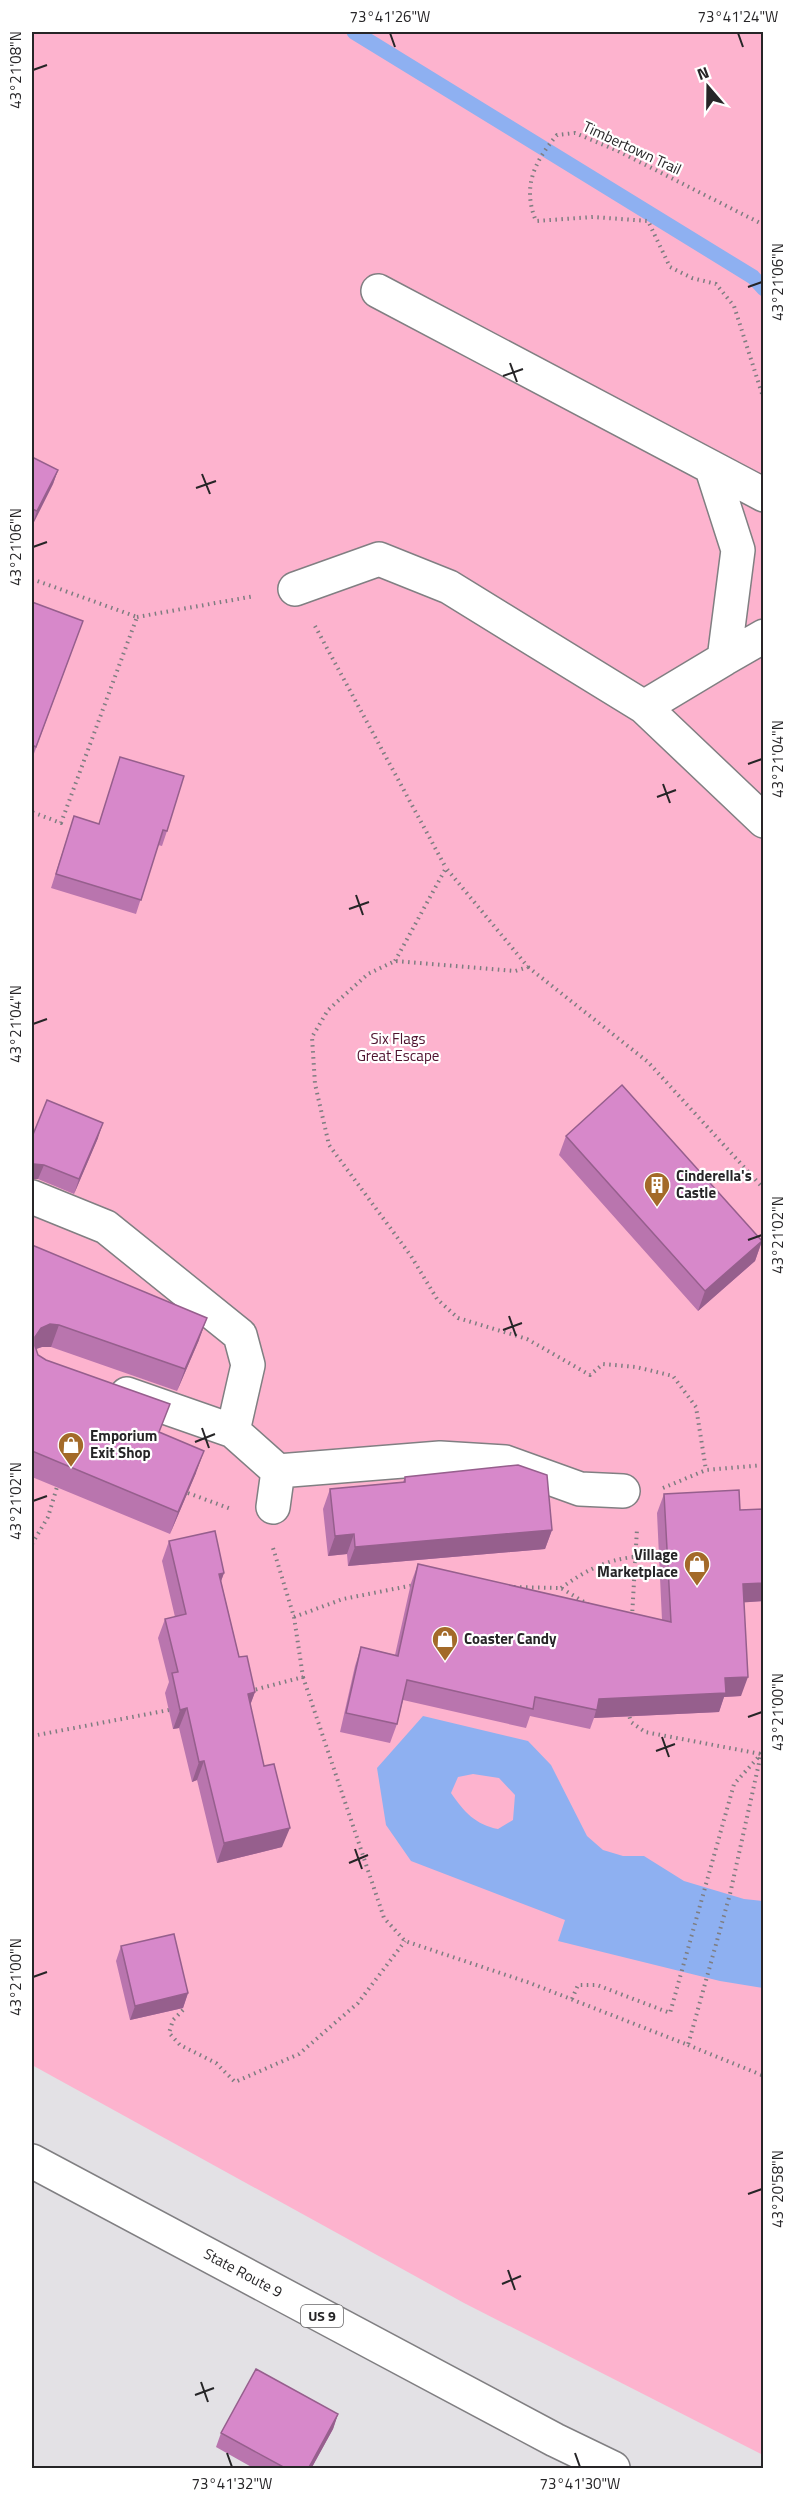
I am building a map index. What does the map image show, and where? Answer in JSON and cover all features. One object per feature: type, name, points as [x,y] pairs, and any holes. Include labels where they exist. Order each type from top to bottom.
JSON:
[{"type":"main road","points":[[378,291],[764,495]]},
{"type":"main road","points":[[712,469],[738,550],[724,659]]},
{"type":"main road","points":[[295,589],[379,559],[449,587],[644,707],[764,821]]},
{"type":"main road","points":[[644,707],[764,636]]},
{"type":"main road","points":[[32,1197],[106,1227],[240,1335],[248,1365],[232,1431]]},
{"type":"main road","points":[[100,1385],[232,1431],[278,1470],[451,1459],[505,1462],[580,1489],[632,1496]]},
{"type":"main road","points":[[273,1507],[278,1470]]},
{"type":"main road","name":"State Route 9","points":[[32,2161],[544,2434],[614,2469]]},
{"type":"path","name":"Timbertown Trail","points":[[764,225],[618,151],[575,133],[557,135],[543,151],[528,187],[530,205],[536,221],[593,217],[648,221],[670,267],[692,278],[716,284],[734,306],[764,400]]},
{"type":"path","points":[[32,579],[137,617],[295,589],[446,868],[528,967],[648,1062],[764,1189]]},
{"type":"path","points":[[32,812],[61,823],[137,617]]},
{"type":"path","points":[[395,961],[446,868]]},
{"type":"path","points":[[528,967],[515,971],[395,961],[368,974],[328,1010],[312,1037],[315,1084],[329,1145],[411,1256],[437,1299],[458,1318],[527,1340],[590,1375],[603,1364],[636,1367],[674,1376],[696,1407],[706,1470]]},
{"type":"path","points":[[622,1617],[632,1619],[634,1557],[632,1496],[706,1470],[764,1465]]},
{"type":"path","points":[[32,1544],[48,1517],[57,1487]]},
{"type":"path","points":[[273,1507],[270,1539],[294,1617],[303,1677],[384,1918],[405,1941],[572,1999],[764,2076]]},
{"type":"path","points":[[561,1588],[584,1572],[610,1560],[634,1557]]},
{"type":"path","points":[[294,1617],[343,1599],[406,1585],[418,1585]]},
{"type":"path","points":[[501,1587],[561,1588],[595,1608]]},
{"type":"path","points":[[244,1693],[303,1677]]},
{"type":"path","points":[[32,1736],[169,1710]]},
{"type":"path","points":[[628,1710],[631,1722],[645,1731],[762,1752]]},
{"type":"path","points":[[572,1999],[578,1985],[597,1985],[670,2013],[734,1784],[762,1752]]},
{"type":"path","points":[[688,2045],[730,1894],[762,1752]]},
{"type":"path","points":[[183,2010],[173,2020],[169,2033],[180,2045],[216,2063],[235,2082],[299,2054],[358,2003],[405,1941]]},
{"type":"green space","name":"Six Flags Great Escape","points":[[32,32],[763,32],[763,2455],[464,2303],[32,2065]]},
{"type":"water","points":[[423,1716],[528,1741],[551,1765],[587,1836],[603,1850],[623,1856],[644,1856],[684,1881],[744,1899],[763,1901],[763,1988],[720,1981],[558,1941],[565,1920],[411,1861],[386,1825],[377,1768]],"holes":[[[473,1774],[499,1778],[515,1795],[513,1820],[498,1829],[471,1817],[451,1793],[458,1777]]]},
{"type":"building","points":[[32,457],[58,470],[37,511],[32,509]]},
{"type":"building","points":[[32,602],[83,621],[36,747],[32,745]]},
{"type":"building","points":[[120,757],[184,776],[167,831],[163,830],[141,900],[56,874],[74,816],[99,824]]},
{"type":"building","name":"Cinderella's Castle","points":[[622,1085],[762,1241],[705,1291],[566,1136]]},
{"type":"building","points":[[47,1100],[103,1123],[79,1179],[44,1165],[34,1164],[32,1166],[32,1137]]},
{"type":"building","points":[[32,1245],[207,1318],[185,1369],[59,1325],[50,1324],[41,1328],[35,1337],[38,1355],[46,1360],[170,1404],[159,1432],[204,1451],[178,1512],[32,1451]]},
{"type":"building","points":[[518,1465],[547,1475],[552,1530],[355,1547],[354,1534],[335,1536],[330,1489],[405,1482],[405,1477]]},
{"type":"building","points":[[739,1490],[740,1510],[764,1509],[764,1583],[743,1584],[748,1677],[725,1678],[726,1693],[599,1699],[597,1710],[535,1697],[533,1709],[407,1680],[397,1724],[346,1713],[361,1647],[398,1656],[418,1564],[671,1622],[664,1494]]},
{"type":"building","points":[[215,1531],[224,1573],[219,1574],[239,1657],[247,1656],[255,1692],[248,1694],[264,1766],[274,1764],[290,1828],[224,1843],[204,1761],[199,1762],[187,1708],[180,1710],[172,1673],[178,1672],[165,1619],[186,1614],[169,1541]]},
{"type":"building","points":[[174,1934],[188,1993],[135,2006],[121,1946]]},
{"type":"building","points":[[256,2369],[338,2414],[308,2469],[287,2469],[221,2433]]},
{"type":"waterway","points":[[354,32],[753,277],[764,289]]},
{"type":"place","name":"Cinderella's Castle","points":[[657,1208]]},
{"type":"place","name":"Emporium Exit Shop","points":[[71,1468]]},
{"type":"place","name":"Village Marketplace","points":[[697,1587]]},
{"type":"place","name":"Coaster Candy","points":[[445,1662]]}]
